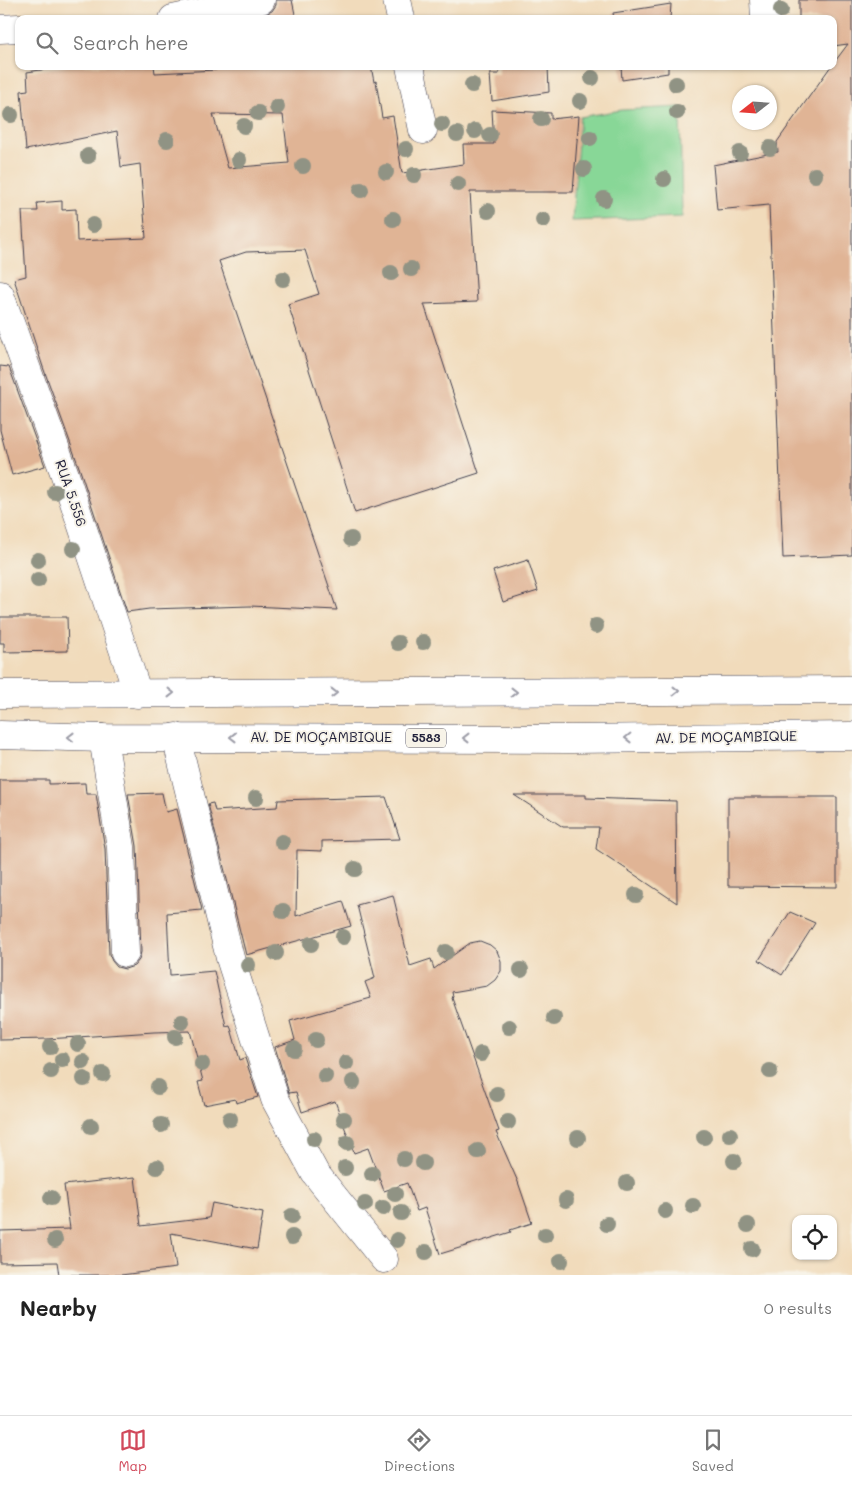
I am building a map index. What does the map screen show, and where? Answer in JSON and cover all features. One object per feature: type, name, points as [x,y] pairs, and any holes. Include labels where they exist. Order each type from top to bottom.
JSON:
[{"type":"main road","points":[[192,15],[261,0]]},
{"type":"main road","points":[[397,0],[400,15]]},
{"type":"main road","points":[[764,0],[765,15]]},
{"type":"main road","points":[[0,29],[15,28]]},
{"type":"main road","points":[[411,70],[423,130]]},
{"type":"main road","name":"RUA 5.556","points":[[0,295],[64,472],[138,694]]},
{"type":"main road","points":[[0,694],[852,690]]},
{"type":"main road","name":"AV. DE MOÇAMBIQUE","points":[[0,735],[103,738],[571,739],[852,736]]},
{"type":"main road","points":[[176,737],[230,958],[275,1099],[315,1172],[384,1259]]},
{"type":"main road","points":[[103,738],[121,847],[125,953]]},
{"type":"green space","points":[[680,107],[682,217],[572,221],[580,117],[622,110]]},
{"type":"building","points":[[276,0],[292,0],[295,15],[262,15],[272,11],[276,5]]},
{"type":"building","points":[[799,0],[852,0],[852,555],[783,558],[769,205],[717,210],[713,165],[778,152],[777,142],[828,70],[837,70],[837,59],[848,44],[837,45],[837,15],[799,15]]},
{"type":"building","points":[[671,4],[670,15],[613,15],[613,13]]},
{"type":"building","points":[[40,70],[155,70],[155,73],[216,70],[372,70],[374,82],[376,81],[382,118],[393,116],[402,173],[464,164],[463,144],[494,144],[492,110],[551,113],[551,119],[579,116],[573,192],[470,192],[477,302],[424,304],[479,473],[355,513],[288,304],[319,294],[305,250],[246,252],[219,261],[337,610],[250,606],[149,609],[127,612],[14,279],[26,276],[22,211],[38,211],[37,203],[62,201],[62,210],[76,209],[77,241],[146,238],[140,164],[121,167],[117,131],[26,150],[21,91],[28,90],[27,72]],"holes":[[[213,114],[283,115],[289,163],[228,168]]]},
{"type":"building","points":[[499,70],[548,70],[549,92],[492,101],[490,74],[499,74]]},
{"type":"building","points":[[621,70],[668,70],[668,73],[622,80]]},
{"type":"building","points":[[0,366],[9,367],[45,466],[12,475],[0,430]]},
{"type":"building","points":[[528,560],[538,591],[503,602],[493,571]]},
{"type":"building","points":[[0,617],[67,617],[68,651],[4,652],[4,643],[0,643]]},
{"type":"building","points":[[0,780],[49,780],[49,784],[85,783],[86,794],[96,794],[105,849],[109,954],[117,967],[125,969],[134,966],[139,960],[141,952],[137,846],[128,794],[162,793],[166,812],[177,809],[202,910],[167,913],[170,975],[214,971],[226,1026],[230,1025],[240,1060],[245,1058],[258,1097],[236,1103],[235,1099],[204,1105],[198,1082],[203,1081],[190,1031],[0,1040]]},
{"type":"building","points":[[514,795],[586,795],[586,798],[676,801],[677,903],[596,849],[599,827],[563,827]]},
{"type":"building","points":[[386,797],[400,839],[322,841],[322,851],[297,850],[296,916],[343,901],[351,926],[246,955],[208,804],[213,803],[215,811],[277,807],[278,800]]},
{"type":"building","points":[[728,797],[837,797],[837,887],[728,886]]},
{"type":"building","points":[[393,895],[410,966],[431,959],[434,969],[470,943],[480,941],[490,945],[497,951],[501,961],[501,971],[495,980],[487,986],[452,992],[452,998],[499,1131],[496,1132],[518,1182],[532,1223],[510,1230],[511,1232],[440,1254],[425,1208],[417,1211],[407,1183],[384,1191],[368,1148],[354,1153],[335,1101],[302,1112],[296,1092],[289,1093],[275,1047],[295,1040],[290,1021],[371,998],[365,982],[375,978],[357,905]]},
{"type":"building","points":[[790,912],[815,923],[782,975],[759,960]]},
{"type":"building","points":[[135,1177],[141,1226],[209,1218],[212,1203],[263,1213],[257,1249],[171,1233],[176,1268],[121,1275],[59,1275],[57,1262],[0,1263],[0,1231],[70,1229],[64,1185]]}]
